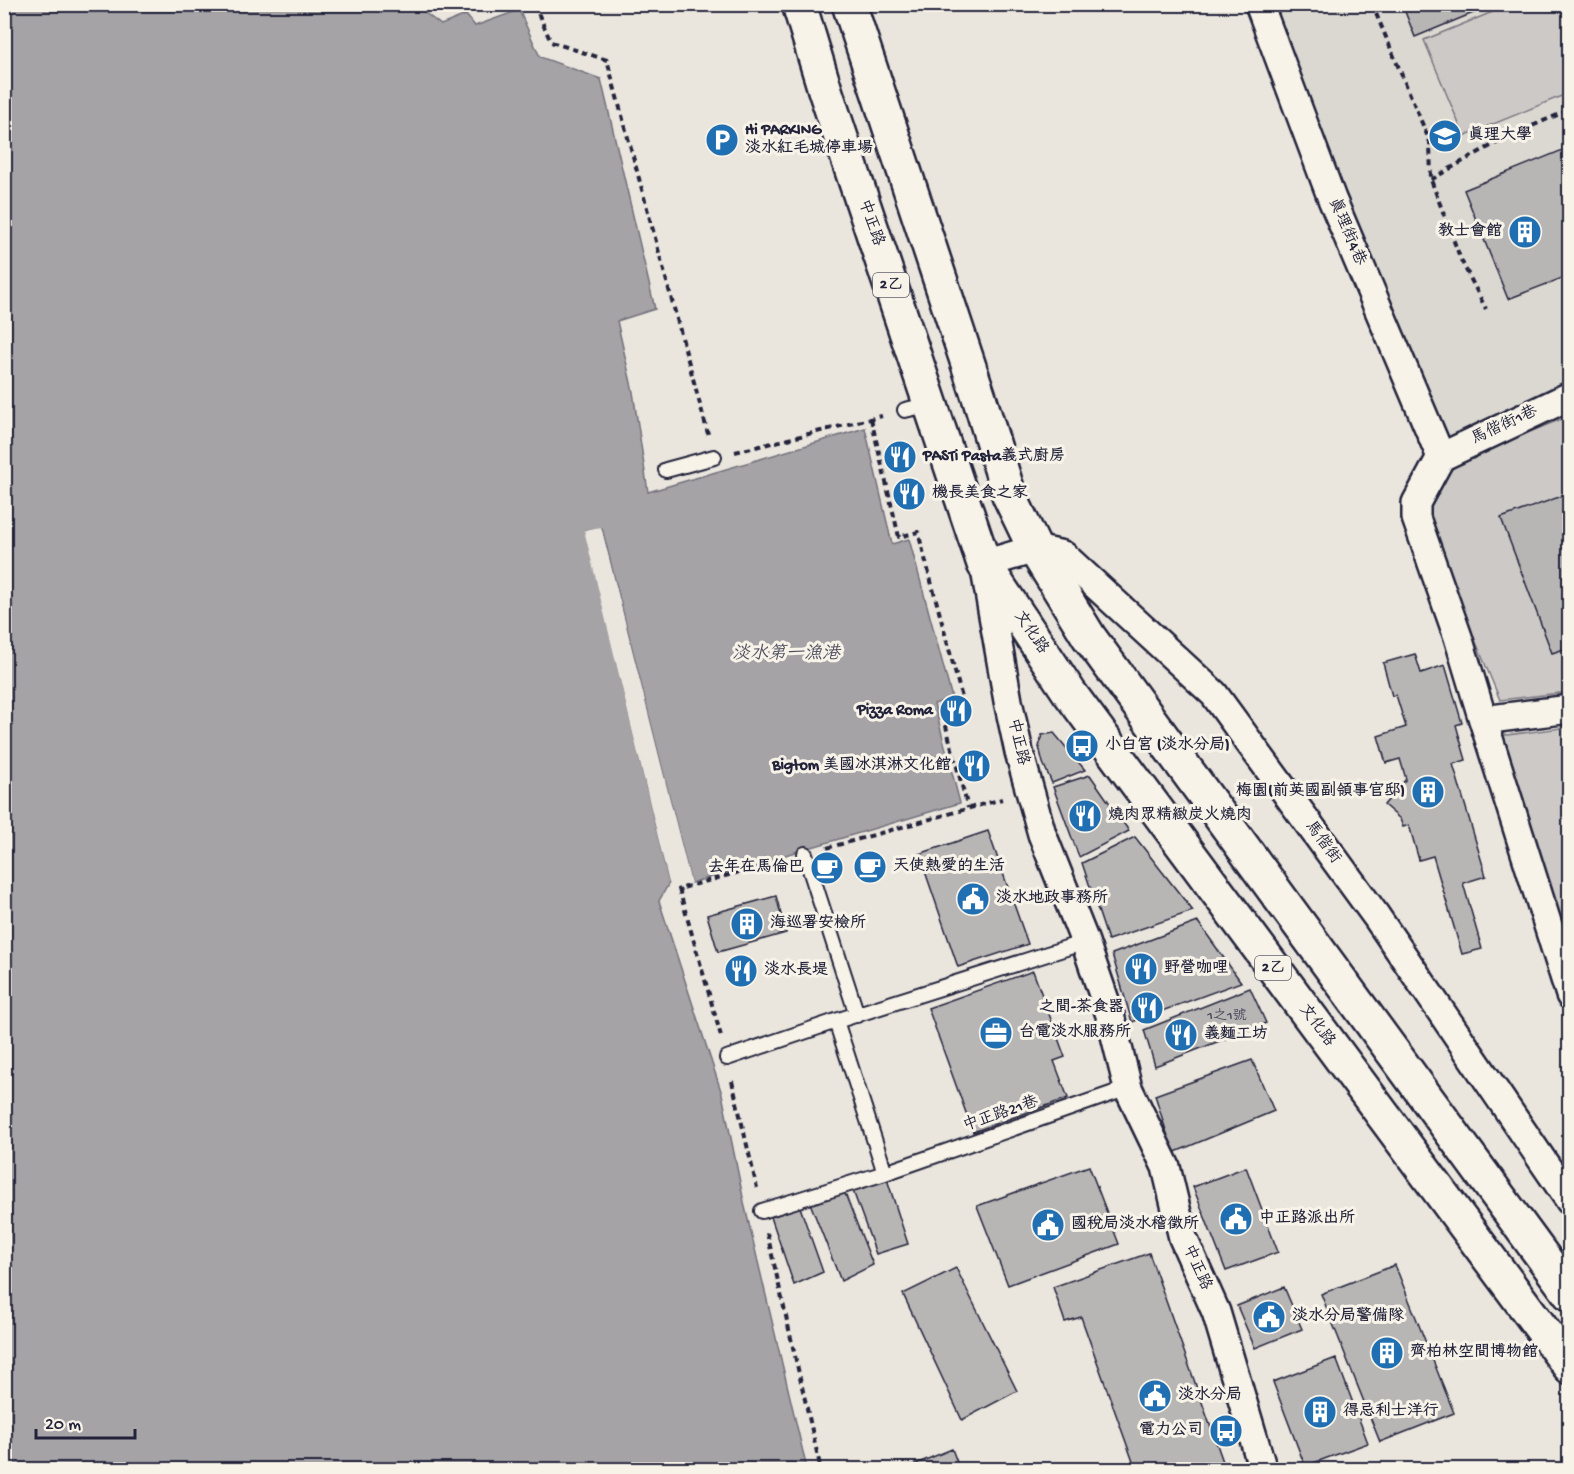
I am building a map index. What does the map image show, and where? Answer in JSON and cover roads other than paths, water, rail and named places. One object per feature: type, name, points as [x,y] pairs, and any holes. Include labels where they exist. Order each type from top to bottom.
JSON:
[{"type":"main road","name":"中正路","points":[[799,4],[918,407],[984,564]]},
{"type":"main road","points":[[849,4],[979,397],[1009,495],[1035,549],[1089,637],[1569,1294]]},
{"type":"main road","name":"文化路","points":[[984,564],[1069,692],[1569,1367]]},
{"type":"street","name":"真理街4巷","points":[[1259,4],[1332,199],[1441,457]]},
{"type":"street","name":"馬偕街1巷","points":[[1441,457],[1569,396]]},
{"type":"street","points":[[1441,457],[1416,503],[1416,518],[1458,637],[1569,995]]},
{"type":"street","name":"馬偕街","points":[[984,564],[1035,549],[1063,555],[1214,694],[1376,916],[1569,1201]]},
{"type":"street","name":"中正路","points":[[984,564],[1008,701],[1041,834],[1086,942],[1110,1015],[1128,1088],[1166,1167],[1183,1238],[1216,1311],[1263,1470]]},
{"type":"street","points":[[1483,720],[1569,709]]},
{"type":"lane","points":[[666,470],[714,458]]},
{"type":"lane","points":[[805,854],[856,1015]]},
{"type":"lane","points":[[727,1058],[836,1020],[1086,942]]},
{"type":"lane","points":[[836,1020],[885,1173]]},
{"type":"lane","name":"中正路21巷","points":[[762,1211],[885,1173],[1128,1088]]},
{"type":"water","name":"淡水第一漁港","points":[[424,4],[424,12],[441,25],[466,15],[475,26],[519,10],[540,57],[601,79],[655,309],[617,321],[633,392],[648,492],[865,428],[892,544],[909,539],[952,698],[934,704],[960,803],[691,883],[602,528],[585,530],[669,883],[659,901],[722,1094],[745,1207],[807,1469],[5,1470],[5,5]]},
{"type":"place","name":"真理大學","points":[[1445,136]]},
{"type":"place","name":"Hi PARKING 淡水紅毛城停車場","points":[[722,140]]},
{"type":"place","name":"教士會館","points":[[1525,232]]},
{"type":"place","name":"PASTi Pasta義式廚房","points":[[900,457]]},
{"type":"place","name":"機長美食之家","points":[[909,494]]},
{"type":"place","name":"Pizza Roma","points":[[956,711]]},
{"type":"place","name":"小白宮 (淡水分局)","points":[[1082,746]]},
{"type":"place","name":"Bigtom 美國冰淇淋文化館","points":[[974,766]]},
{"type":"place","name":"梅園(前英國副領事官邸)","points":[[1428,792]]},
{"type":"place","name":"燒肉眾精緻炭火燒肉","points":[[1085,816]]},
{"type":"place","name":"天使熱愛的生活","points":[[870,867]]},
{"type":"place","name":"去年在馬倫巴","points":[[827,868]]},
{"type":"place","name":"淡水地政事務所","points":[[973,899]]},
{"type":"place","name":"海巡署安檢所","points":[[747,924]]},
{"type":"place","name":"野營咖哩","points":[[1141,969]]},
{"type":"place","name":"淡水長堤","points":[[741,971]]},
{"type":"place","name":"之間-茶食器","points":[[1147,1008]]},
{"type":"place","name":"台電淡水服務所","points":[[996,1033]]},
{"type":"place","name":"義麵工坊","points":[[1181,1035]]},
{"type":"place","name":"中正路派出所","points":[[1236,1219]]},
{"type":"place","name":"國稅局淡水稽徵所","points":[[1048,1225]]},
{"type":"place","name":"淡水分局警備隊","points":[[1269,1317]]},
{"type":"place","name":"齊柏林空間博物館","points":[[1387,1353]]},
{"type":"place","name":"淡水分局","points":[[1155,1396]]},
{"type":"place","name":"得忌利士洋行","points":[[1320,1412]]},
{"type":"place","name":"電力公司","points":[[1226,1431]]}]
